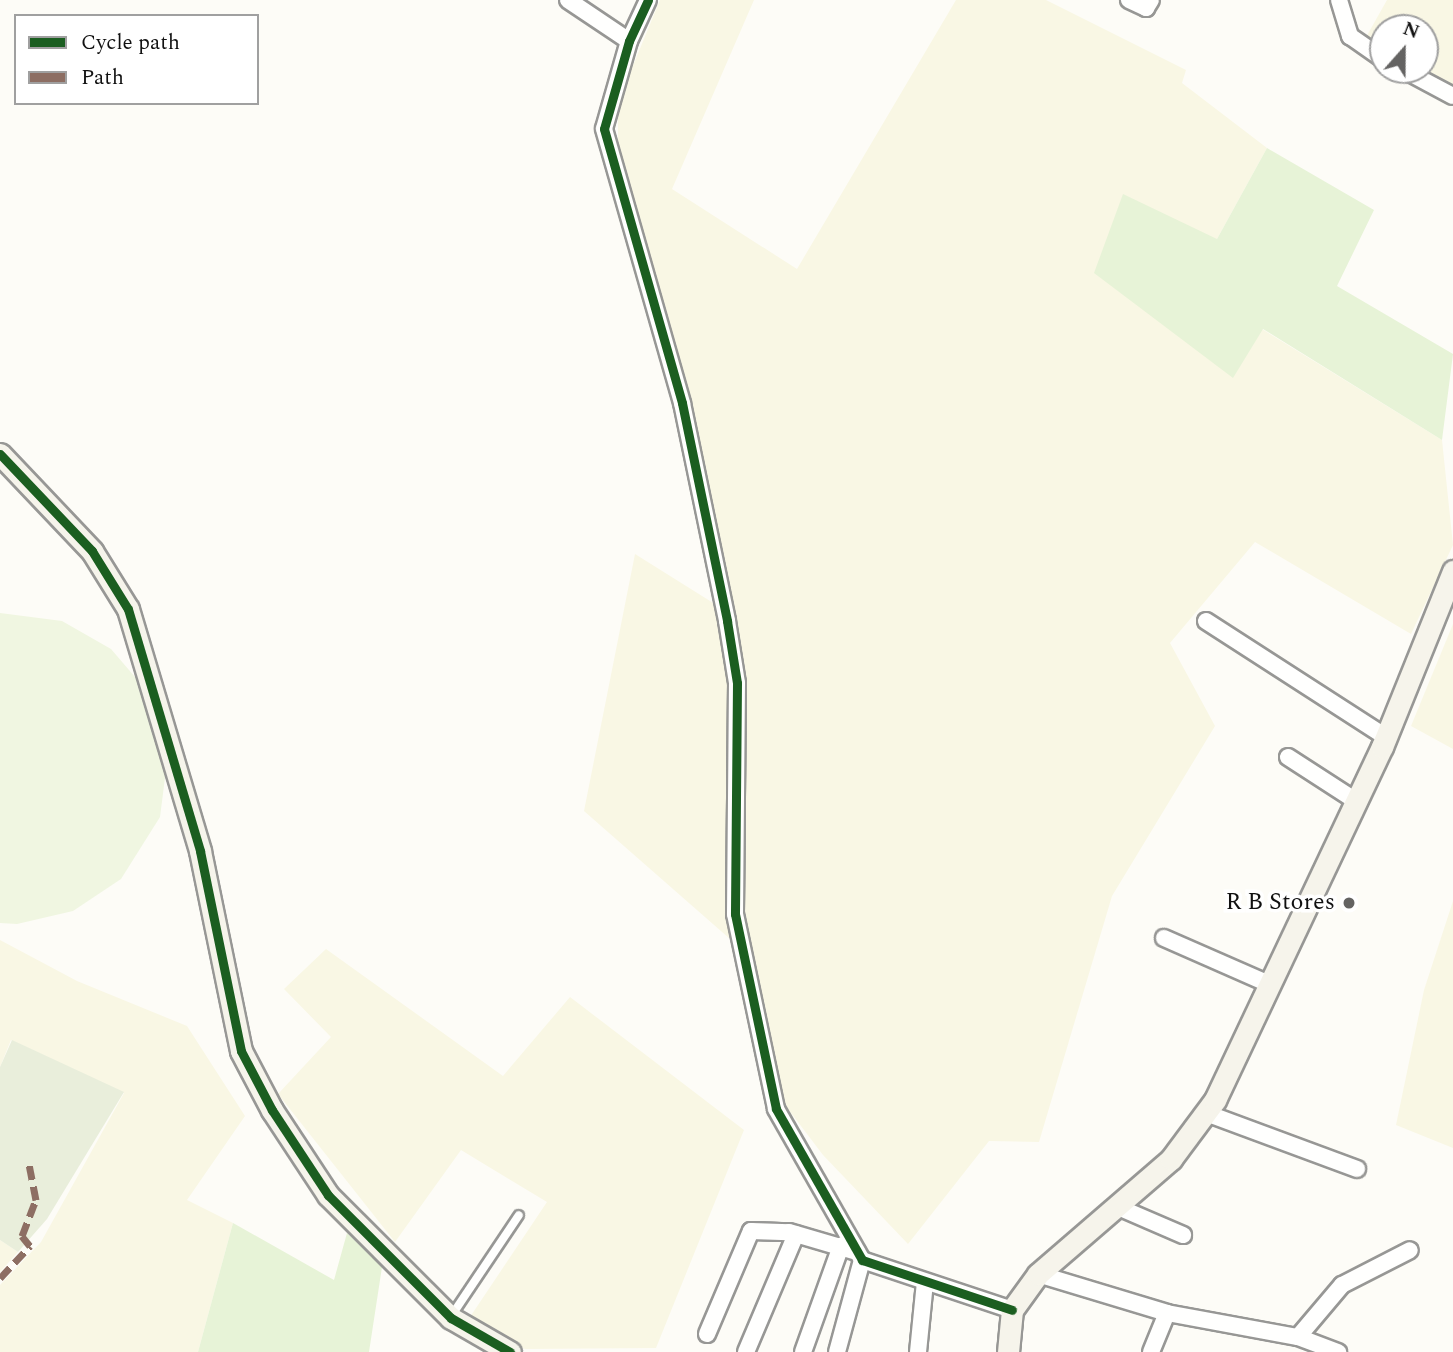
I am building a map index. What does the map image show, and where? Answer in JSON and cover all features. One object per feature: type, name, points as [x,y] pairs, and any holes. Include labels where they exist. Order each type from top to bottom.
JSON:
[{"type":"street","points":[[568,0],[629,41]]},
{"type":"street","points":[[648,0],[629,41],[604,129],[682,403],[727,621],[737,683],[731,873],[752,1013],[776,1109],[860,1256],[837,1352]]},
{"type":"street","points":[[1129,0],[1146,8],[1151,0]]},
{"type":"street","points":[[1339,0],[1350,36],[1369,49]]},
{"type":"street","points":[[1430,84],[1453,96]]},
{"type":"street","points":[[0,454],[92,551],[128,609],[200,851],[241,1051],[272,1110],[328,1195],[451,1318],[510,1352]]},
{"type":"street","points":[[1008,1352],[1012,1310],[1038,1274],[1118,1207],[1178,1151],[1206,1114],[1386,737],[1453,572]]},
{"type":"street","points":[[1206,621],[1386,737]]},
{"type":"street","points":[[1289,757],[1356,801]]},
{"type":"street","points":[[1164,938],[1269,984]]},
{"type":"street","points":[[1206,1114],[1357,1169]]},
{"type":"street","points":[[1118,1207],[1183,1235]]},
{"type":"street","points":[[707,1334],[745,1238],[762,1228],[841,1246],[925,1282],[1012,1310]]},
{"type":"street","points":[[747,1352],[796,1234]]},
{"type":"street","points":[[803,1352],[841,1246]]},
{"type":"street","points":[[1298,1336],[1342,1285],[1409,1250]]},
{"type":"street","points":[[1038,1274],[1167,1313],[1298,1336],[1334,1351]]},
{"type":"street","points":[[918,1352],[925,1282]]},
{"type":"street","points":[[1151,1352],[1167,1313]]},
{"type":"lane","points":[[451,1318],[519,1215]]},
{"type":"shaded area","points":[[660,0],[754,0],[672,189],[797,269],[956,0],[1046,0],[1186,70],[1182,83],[1267,148],[1217,239],[1233,377],[1262,329],[1442,440],[1453,545],[1411,634],[1255,542],[1170,643],[1215,726],[1112,896],[1039,1142],[989,1141],[908,1244],[823,1155],[785,1105],[754,960],[584,811],[635,554],[734,616],[693,416],[618,141],[618,102]]},
{"type":"shaded area","points":[[1387,0],[1453,0],[1453,86],[1439,79],[1439,14],[1379,14]]},
{"type":"shaded area","points":[[1453,624],[1453,749],[1411,726]]},
{"type":"shaded area","points":[[1453,901],[1453,1148],[1396,1125],[1424,990]]},
{"type":"shaded area","points":[[0,940],[77,981],[187,1026],[245,1116],[187,1200],[233,1223],[198,1352],[0,1352],[0,1285],[41,1242],[124,1093],[11,1040],[0,1067]]},
{"type":"shaded area","points":[[326,949],[503,1076],[570,997],[744,1130],[656,1348],[525,1349],[470,1317],[547,1202],[461,1150],[395,1242],[278,1094],[331,1037],[284,989]]},
{"type":"shaded area","points":[[0,1240],[18,1252],[0,1272]]},
{"type":"green space","points":[[1267,148],[1374,210],[1337,286],[1453,354],[1442,440],[1263,329],[1233,378],[1094,273],[1123,194],[1217,239]]},
{"type":"green space","points":[[0,613],[62,621],[111,649],[147,691],[167,762],[160,817],[121,879],[73,911],[17,924],[0,923]]},
{"type":"green space","points":[[12,1040],[124,1092],[47,1219],[18,1252],[0,1240],[0,1067]]},
{"type":"green space","points":[[233,1223],[334,1280],[347,1233],[382,1267],[369,1352],[198,1352]]},
{"type":"marked path","points":[[0,1278],[30,1246],[22,1236],[36,1200],[29,1164]]},
{"type":"cycle path","points":[[648,0],[629,41],[604,129],[682,403],[727,621],[737,683],[735,914],[776,1109],[862,1260],[1012,1310]]},
{"type":"cycle path","points":[[0,454],[92,551],[128,609],[200,851],[241,1051],[272,1110],[328,1195],[451,1318],[510,1352]]},
{"type":"place","name":"R B Stores","points":[[1349,903]]}]
